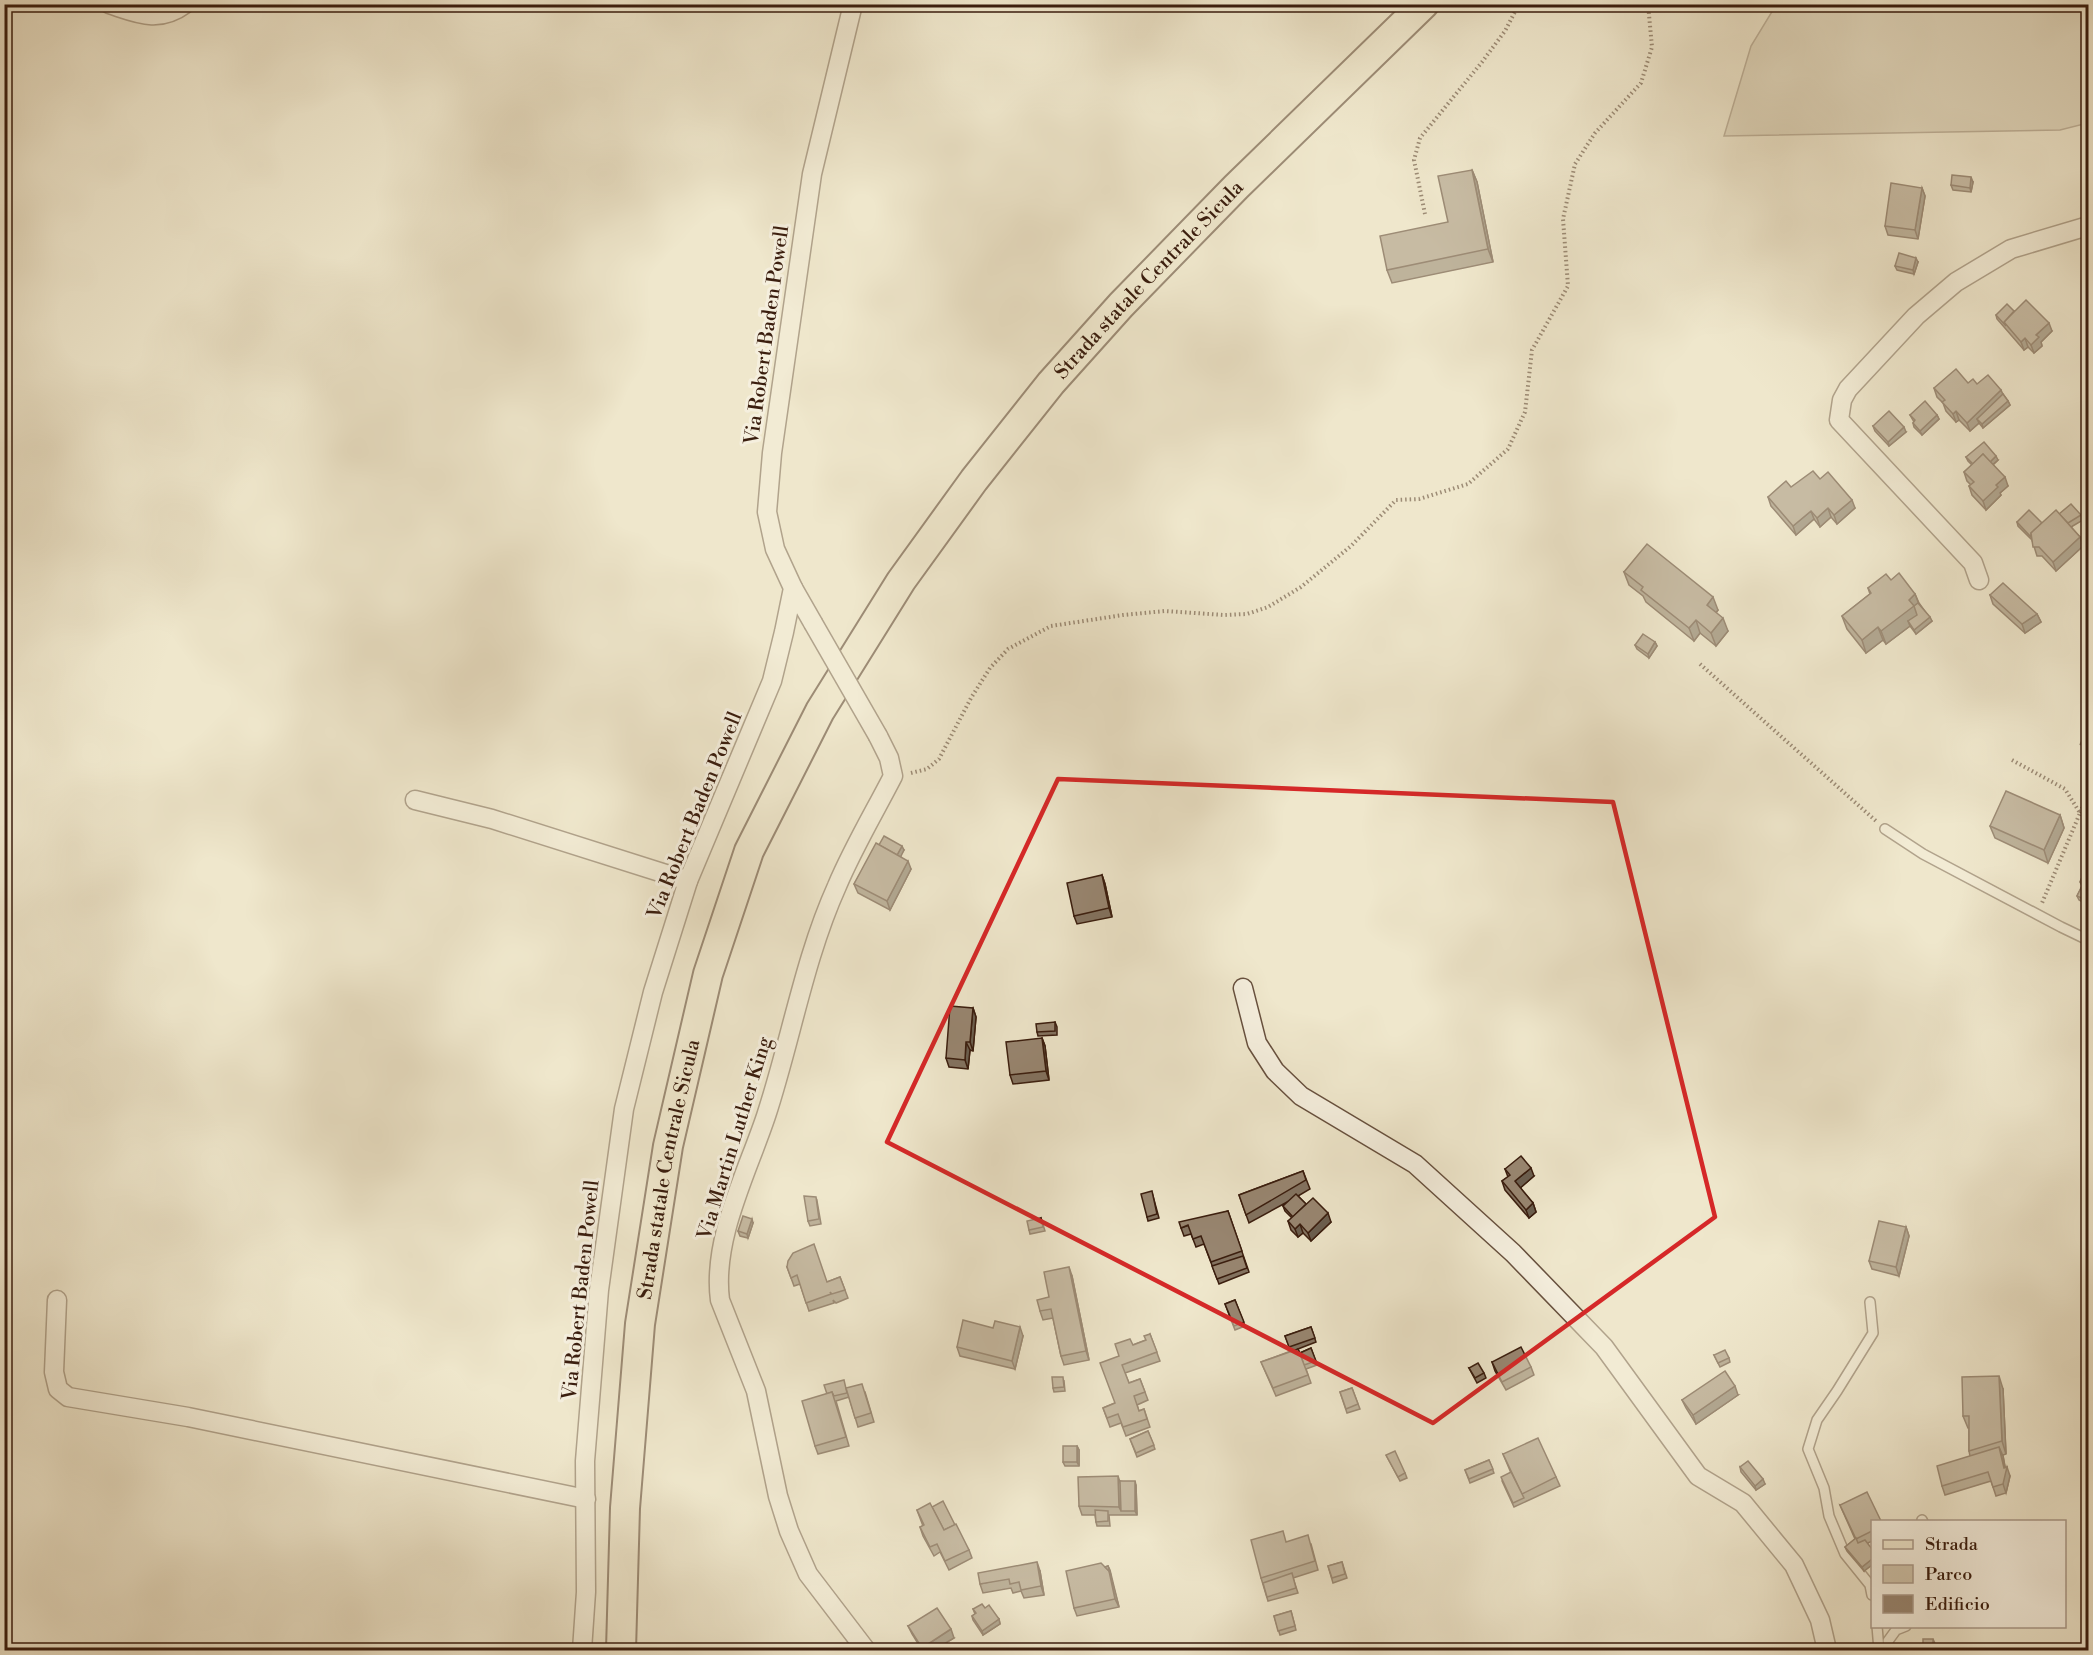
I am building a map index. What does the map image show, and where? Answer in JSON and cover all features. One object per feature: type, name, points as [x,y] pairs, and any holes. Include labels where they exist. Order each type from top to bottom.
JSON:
[{"type":"main road","name":"Strada statale Centrale Sicula","points":[[621,1650],[625,1508],[640,1324],[668,1146],[708,974],[750,851],[820,711],[901,581],[974,480],[1051,383],[1121,305],[1236,187],[1424,4]]},
{"type":"street","points":[[109,4],[155,16],[165,15],[185,4]]},
{"type":"street","name":"Via Robert Baden Powell","points":[[582,1650],[586,1592],[585,1461],[599,1290],[624,1109],[653,992],[688,881],[772,681],[784,632],[793,588],[776,549],[766,513],[771,453],[812,174],[853,4]]},
{"type":"street","points":[[1979,580],[1973,563],[1839,420],[1842,400],[1848,389],[1916,316],[1956,282],[2011,249],[2088,226]]},
{"type":"street","points":[[793,588],[878,736],[889,758],[893,776]]},
{"type":"street","name":"Via Martin Luther King","points":[[866,1650],[808,1574],[789,1532],[778,1496],[756,1391],[720,1300],[718,1284],[728,1226],[765,1116],[789,1039],[798,998],[825,918],[837,886],[893,776]]},
{"type":"street","points":[[415,800],[492,819],[688,881]]},
{"type":"street","points":[[1243,988],[1257,1043],[1275,1071],[1301,1096],[1414,1164],[1513,1253],[1604,1347],[1698,1476],[1743,1503],[1794,1565],[1820,1620],[1827,1650]]},
{"type":"street","points":[[57,1300],[54,1372],[58,1389],[68,1397],[188,1417],[586,1499]]},
{"type":"lane","points":[[1885,829],[1923,854],[2088,940]]},
{"type":"lane","points":[[1870,1302],[1873,1333],[1816,1420],[1808,1449],[1824,1488],[1829,1516],[1845,1554],[1870,1585],[1871,1590]]},
{"type":"lane","points":[[1877,1628],[1879,1650]]},
{"type":"lane","points":[[1889,1650],[1888,1641],[1896,1630],[1901,1628]]},
{"type":"path","points":[[1425,214],[1414,160],[1420,138],[1488,55],[1505,31],[1519,4]]},
{"type":"path","points":[[893,776],[927,769],[939,759],[971,698],[990,668],[1008,649],[1051,626],[1165,611],[1224,615],[1247,614],[1268,607],[1301,587],[1351,546],[1396,500],[1419,499],[1468,484],[1509,449],[1524,412],[1532,350],[1568,286],[1563,219],[1575,164],[1595,133],[1641,83],[1652,47],[1648,4]]},
{"type":"path","points":[[1700,664],[1885,829]]},
{"type":"path","points":[[2080,743],[2088,747]]},
{"type":"path","points":[[2012,760],[2065,789],[2080,813]]},
{"type":"path","points":[[2037,915],[2088,795]]},
{"type":"highlighted area","points":[[1058,779],[1613,802],[1715,1217],[1433,1423],[887,1142]]},
{"type":"green space","points":[[1776,5],[2088,5],[2088,123],[2060,130],[1724,136],[1751,46]]},
{"type":"building","points":[[1472,170],[1488,249],[1387,270],[1380,236],[1448,222],[1438,176]]},
{"type":"building","points":[[1952,175],[1971,177],[1970,188],[1951,185]]},
{"type":"building","points":[[1891,183],[1922,188],[1915,230],[1885,226]]},
{"type":"building","points":[[1899,253],[1916,258],[1913,270],[1895,266]]},
{"type":"building","points":[[2026,300],[2049,323],[2036,335],[2039,337],[2031,345],[2025,338],[2021,342],[2004,322]]},
{"type":"building","points":[[2007,304],[2014,311],[2004,322],[2006,326],[1996,315]]},
{"type":"building","points":[[1956,369],[1968,383],[1973,379],[1977,384],[1988,375],[2001,390],[1967,423],[1956,411],[1953,414],[1942,402],[1945,400],[1934,388]]},
{"type":"building","points":[[2003,394],[2008,401],[1982,424],[1977,419]]},
{"type":"building","points":[[1925,401],[1937,415],[1920,431],[1910,415]]},
{"type":"building","points":[[1889,411],[1904,427],[1888,442],[1873,426]]},
{"type":"building","points":[[1984,442],[1996,456],[1990,462],[1983,454],[1973,464],[1966,457]]},
{"type":"building","points":[[1983,454],[2005,477],[1983,501],[1969,486],[1974,482],[1964,472]]},
{"type":"building","points":[[1813,471],[1820,479],[1828,472],[1852,500],[1834,515],[1828,508],[1817,518],[1811,511],[1793,526],[1768,497],[1786,481],[1791,487]]},
{"type":"building","points":[[2071,504],[2081,515],[2068,523],[2059,514]]},
{"type":"building","points":[[2029,510],[2042,523],[2031,533],[2031,537],[2017,522]]},
{"type":"building","points":[[2056,510],[2080,537],[2053,562],[2039,547],[2033,547],[2031,533]]},
{"type":"building","points":[[1647,544],[1713,597],[1707,605],[1723,618],[1711,633],[1696,620],[1689,628],[1641,590],[1643,587],[1624,572]]},
{"type":"building","points":[[1899,573],[1915,594],[1909,600],[1914,606],[1881,631],[1878,627],[1862,640],[1842,616],[1871,593],[1868,588],[1886,574],[1891,580]]},
{"type":"building","points":[[2003,583],[2037,614],[2022,624],[1990,595]]},
{"type":"building","points":[[1918,603],[1930,617],[1914,630],[1908,621],[1917,615],[1914,606]]},
{"type":"building","points":[[1643,634],[1655,642],[1648,654],[1635,645]]},
{"type":"building","points":[[2006,791],[2060,815],[2044,850],[1990,826]]},
{"type":"building","points":[[884,836],[902,846],[897,855],[879,845]]},
{"type":"building","points":[[876,843],[908,861],[887,901],[854,884]]},
{"type":"building","points":[[2088,864],[2088,886],[2080,882]]},
{"type":"building","points":[[1102,875],[1109,908],[1074,916],[1067,883]]},
{"type":"building","points":[[2082,886],[2088,889],[2088,901],[2077,896]]},
{"type":"building","points":[[950,1006],[973,1008],[970,1042],[966,1042],[965,1060],[946,1058]]},
{"type":"building","points":[[1055,1022],[1055,1031],[1037,1032],[1036,1024]]},
{"type":"building","points":[[1042,1038],[1046,1071],[1010,1075],[1006,1042]]},
{"type":"building","points":[[1521,1156],[1531,1168],[1515,1181],[1533,1203],[1526,1210],[1502,1181],[1510,1175],[1505,1169]]},
{"type":"building","points":[[1303,1171],[1306,1180],[1246,1215],[1239,1195]]},
{"type":"building","points":[[1152,1191],[1157,1214],[1147,1217],[1141,1194]]},
{"type":"building","points":[[1296,1194],[1306,1204],[1293,1217],[1283,1206]]},
{"type":"building","points":[[804,1196],[816,1197],[819,1219],[808,1221]]},
{"type":"building","points":[[1313,1198],[1328,1213],[1308,1233],[1300,1224],[1295,1229],[1288,1221]]},
{"type":"building","points":[[1228,1211],[1242,1251],[1211,1262],[1201,1236],[1193,1239],[1188,1225],[1181,1228],[1179,1222]]},
{"type":"building","points":[[743,1216],[752,1219],[747,1234],[738,1231]]},
{"type":"building","points":[[1041,1218],[1043,1227],[1029,1230],[1027,1221]]},
{"type":"building","points":[[1879,1221],[1906,1227],[1896,1267],[1869,1261]]},
{"type":"building","points":[[814,1244],[827,1282],[840,1277],[845,1290],[832,1294],[830,1292],[831,1294],[806,1303],[797,1275],[791,1278],[787,1267],[793,1253]]},
{"type":"building","points":[[1243,1256],[1247,1268],[1217,1279],[1212,1266]]},
{"type":"building","points":[[1069,1267],[1086,1351],[1061,1356],[1051,1309],[1040,1311],[1037,1300],[1049,1297],[1044,1272]]},
{"type":"building","points":[[1235,1300],[1244,1322],[1234,1326],[1225,1304]]},
{"type":"building","points":[[963,1320],[993,1328],[995,1321],[1020,1327],[1012,1361],[957,1347]]},
{"type":"building","points":[[1311,1327],[1315,1338],[1289,1347],[1285,1336]]},
{"type":"building","points":[[1150,1334],[1157,1352],[1122,1365],[1129,1383],[1140,1379],[1145,1392],[1134,1396],[1139,1411],[1144,1409],[1147,1419],[1123,1427],[1118,1414],[1107,1418],[1103,1408],[1115,1403],[1100,1363],[1119,1356],[1115,1344],[1130,1339],[1133,1345],[1146,1340],[1144,1336]]},
{"type":"building","points":[[1521,1347],[1531,1367],[1502,1382],[1492,1362]]},
{"type":"building","points":[[1311,1348],[1316,1361],[1304,1365],[1300,1353]]},
{"type":"building","points":[[1298,1349],[1308,1375],[1273,1388],[1261,1362]]},
{"type":"building","points":[[1725,1350],[1729,1358],[1718,1363],[1714,1355]]},
{"type":"building","points":[[1478,1363],[1484,1373],[1475,1378],[1469,1368]]},
{"type":"building","points":[[1725,1371],[1735,1386],[1693,1415],[1682,1400]]},
{"type":"building","points":[[1999,1376],[2002,1441],[1969,1451],[1969,1416],[1963,1416],[1962,1377]]},
{"type":"building","points":[[1052,1377],[1063,1377],[1064,1387],[1053,1388]]},
{"type":"building","points":[[844,1380],[847,1393],[834,1396],[832,1392],[827,1394],[824,1385]]},
{"type":"building","points":[[862,1384],[871,1413],[855,1418],[846,1388]]},
{"type":"building","points":[[1352,1388],[1358,1404],[1346,1409],[1340,1392]]},
{"type":"building","points":[[832,1392],[846,1437],[815,1446],[802,1401]]},
{"type":"building","points":[[1148,1431],[1154,1445],[1136,1453],[1130,1439]]},
{"type":"building","points":[[1538,1438],[1556,1477],[1522,1494],[1503,1454]]},
{"type":"building","points":[[1063,1446],[1077,1446],[1077,1462],[1063,1462]]},
{"type":"building","points":[[1999,1447],[2004,1468],[2007,1467],[2003,1484],[1993,1487],[1988,1472],[1942,1486],[1937,1466]]},
{"type":"building","points":[[1395,1451],[1405,1473],[1398,1477],[1386,1455]]},
{"type":"building","points":[[1489,1460],[1493,1469],[1469,1479],[1465,1470]]},
{"type":"building","points":[[1748,1461],[1763,1479],[1755,1486],[1740,1467]]},
{"type":"building","points":[[1511,1472],[1524,1498],[1513,1503],[1501,1477]]},
{"type":"building","points":[[1118,1476],[1119,1507],[1079,1506],[1078,1477]]},
{"type":"building","points":[[1120,1481],[1135,1481],[1135,1511],[1121,1511]]},
{"type":"building","points":[[1867,1492],[1881,1520],[1871,1520],[1871,1532],[1856,1539],[1840,1505]]},
{"type":"building","points":[[943,1501],[955,1525],[944,1530],[932,1507]]},
{"type":"building","points":[[930,1503],[944,1530],[956,1524],[969,1550],[945,1561],[937,1544],[930,1547],[920,1527],[924,1525],[917,1510]]},
{"type":"building","points":[[1095,1510],[1108,1511],[1108,1521],[1096,1522]]},
{"type":"building","points":[[1283,1531],[1286,1542],[1308,1535],[1315,1561],[1261,1578],[1251,1540]]},
{"type":"building","points":[[1856,1538],[1858,1543],[1865,1540],[1871,1548],[1871,1560],[1862,1567],[1845,1547]]},
{"type":"building","points":[[1037,1562],[1041,1586],[1021,1590],[1019,1582],[1010,1584],[1009,1579],[980,1584],[978,1573]]},
{"type":"building","points":[[1342,1562],[1345,1574],[1332,1578],[1328,1566]]},
{"type":"building","points":[[1101,1563],[1109,1571],[1115,1599],[1074,1608],[1066,1571]]},
{"type":"building","points":[[1292,1573],[1296,1588],[1267,1597],[1263,1583]]},
{"type":"building","points":[[982,1604],[985,1608],[989,1605],[999,1619],[982,1631],[972,1616],[976,1613],[973,1609]]},
{"type":"building","points":[[937,1608],[951,1629],[922,1648],[908,1626]]},
{"type":"building","points":[[1291,1611],[1295,1626],[1278,1631],[1274,1616]]},
{"type":"building","points":[[1923,1639],[1933,1639],[1933,1650],[1923,1650]]}]
